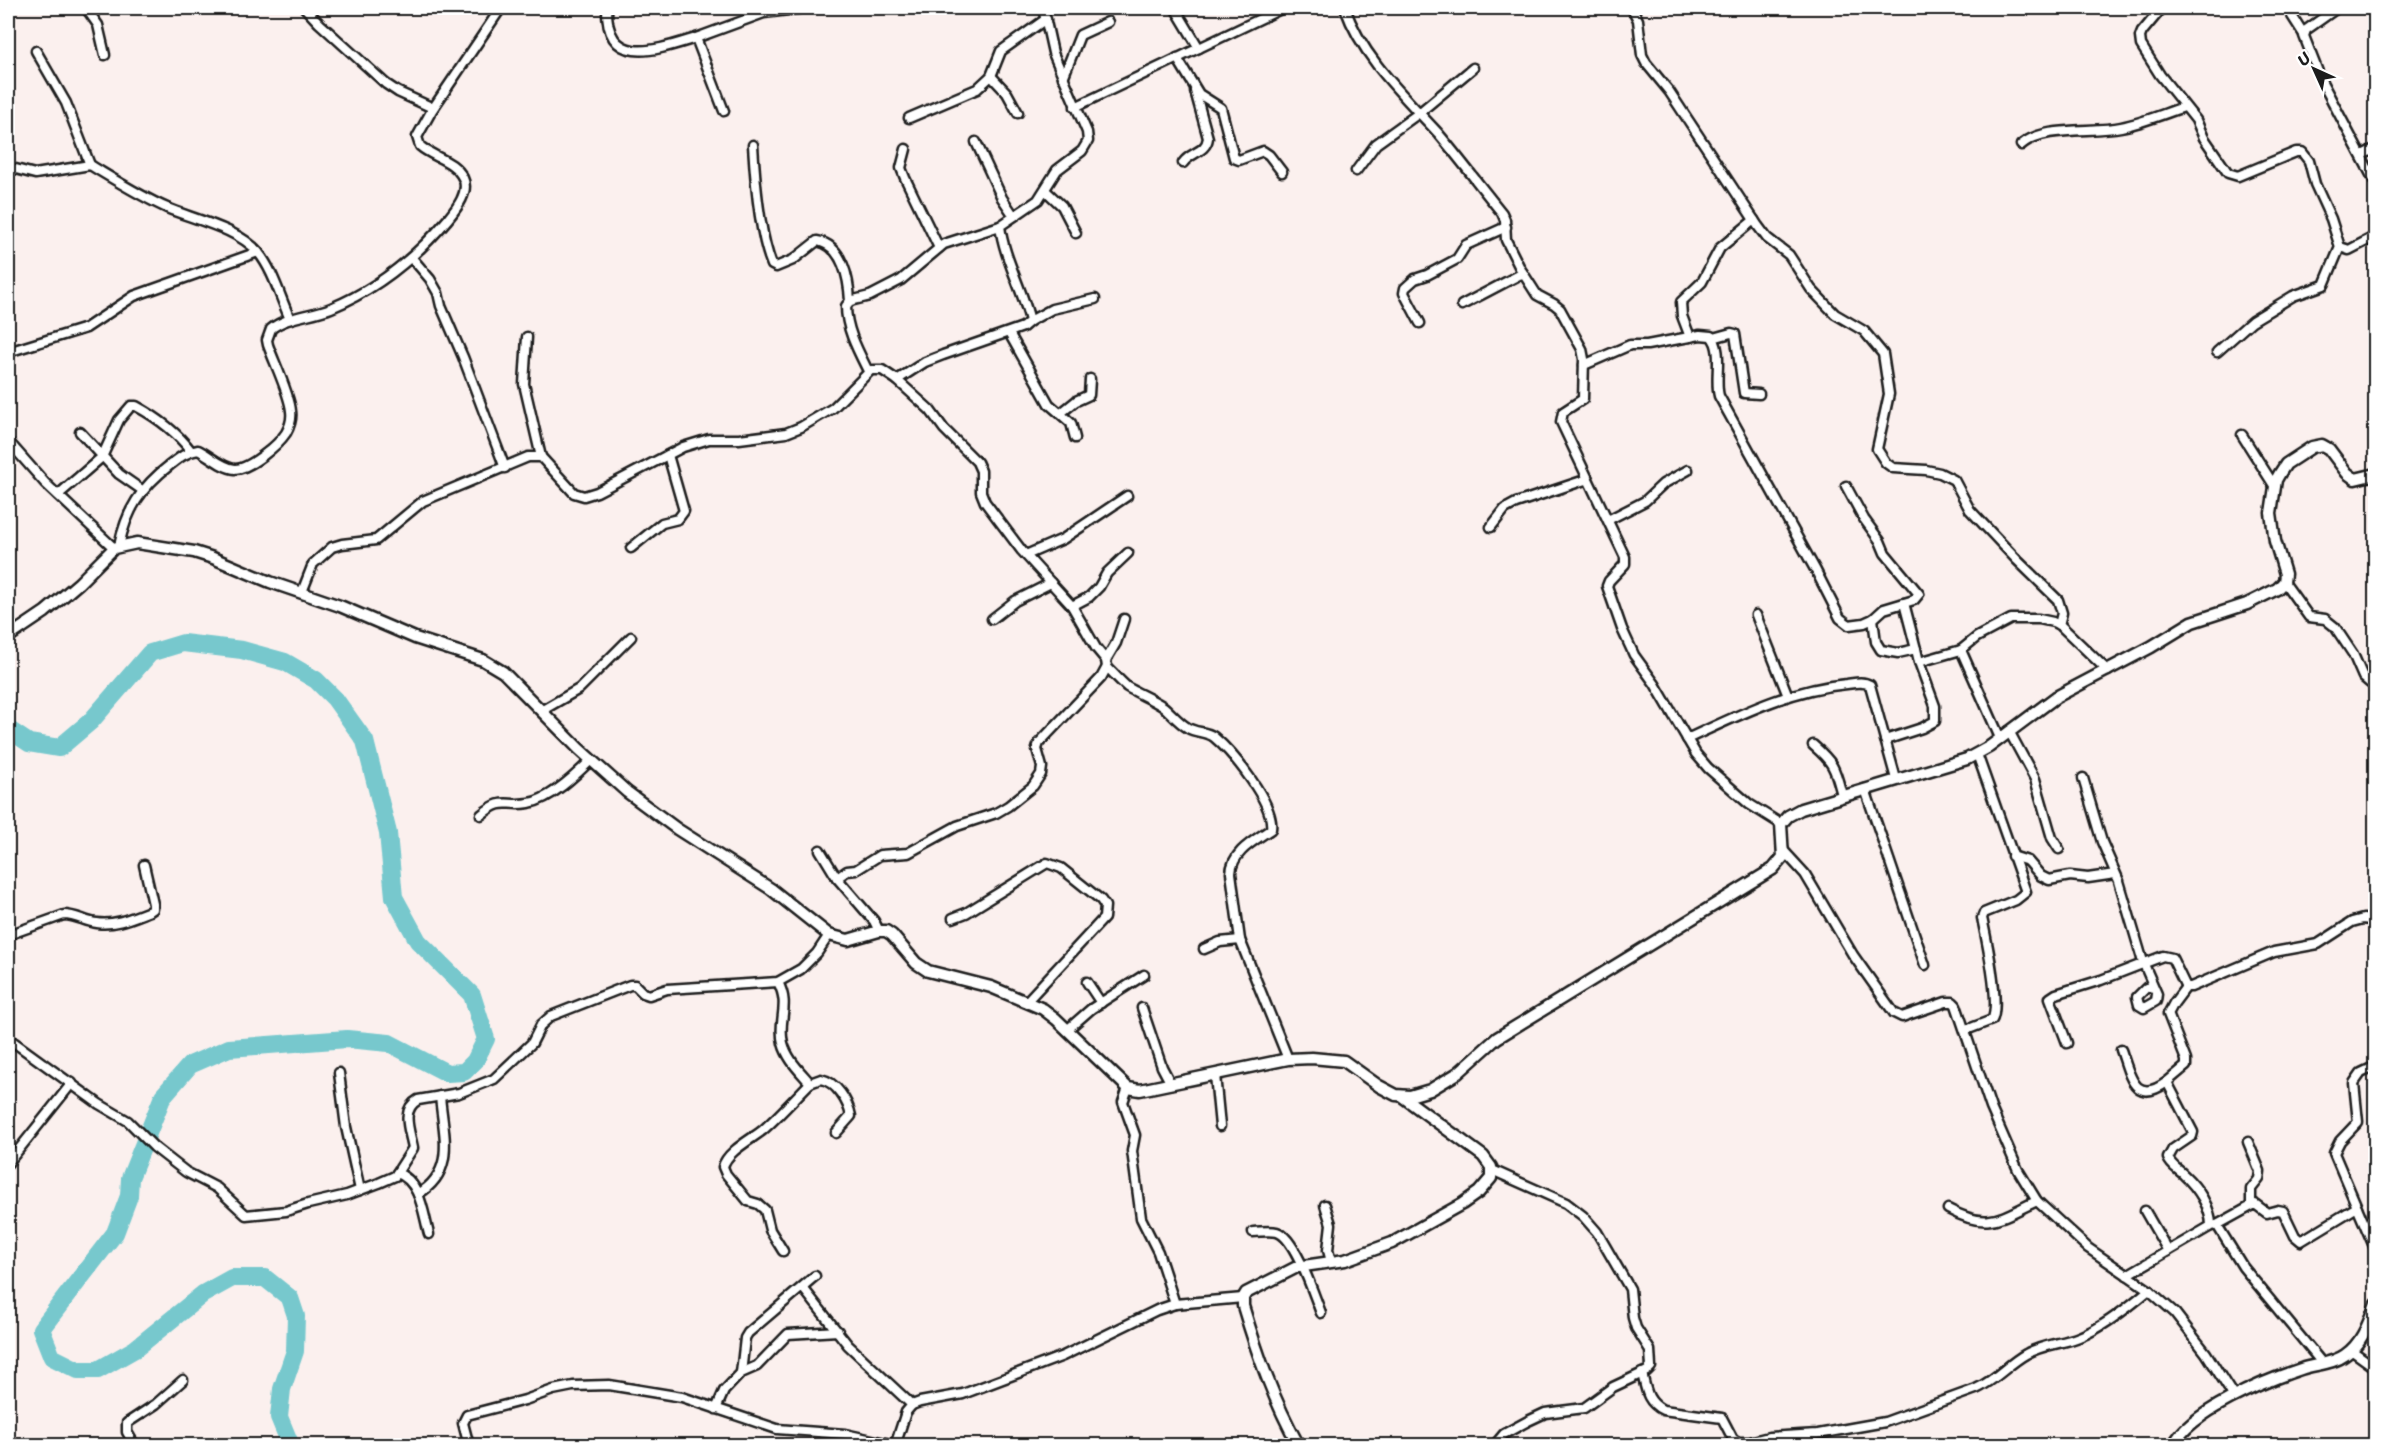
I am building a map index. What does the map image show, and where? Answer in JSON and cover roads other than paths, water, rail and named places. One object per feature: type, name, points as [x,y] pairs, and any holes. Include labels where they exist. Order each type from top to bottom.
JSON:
[{"type":"street","points":[[86,8],[98,25],[105,56]]},
{"type":"street","points":[[305,8],[318,23],[386,84],[433,108]]},
{"type":"street","points":[[607,8],[610,34],[627,50],[652,50],[696,38],[764,13],[805,8]]},
{"type":"street","points":[[868,371],[848,324],[846,306],[850,301],[870,296],[901,280],[952,240],[1000,226],[1038,200],[1057,170],[1082,151],[1088,141],[1088,132],[1050,46],[1042,8]]},
{"type":"street","points":[[1175,8],[1199,48]]},
{"type":"street","points":[[1075,107],[1283,8]]},
{"type":"street","points":[[1345,8],[1357,36],[1502,213],[1506,220],[1506,240],[1523,273],[1537,296],[1560,309],[1572,335],[1580,343],[1584,365],[1583,399],[1563,412],[1561,422],[1625,561],[1622,569],[1609,581],[1607,586],[1634,655],[1708,768],[1749,804],[1781,824]]},
{"type":"street","points":[[1632,8],[1638,20],[1642,54],[1646,63],[1669,91],[1767,238],[1789,255],[1811,289],[1835,314],[1864,331],[1883,354],[1889,394],[1877,449],[1886,463],[1903,471],[1926,470],[1940,473],[1954,480],[1971,510],[2058,600],[2062,613],[2059,625]]},
{"type":"street","points":[[2162,8],[2142,32],[2139,41],[2160,75],[2196,120],[2204,138],[2224,168],[2234,176],[2296,152],[2302,152],[2306,156],[2340,247],[2324,285],[2293,297],[2252,321],[2217,352]]},
{"type":"street","points":[[2287,8],[2303,33],[2322,82],[2376,184]]},
{"type":"street","points":[[2303,33],[2337,8]]},
{"type":"street","points":[[8,637],[45,612],[116,547],[122,529],[142,490],[158,474],[186,453],[198,450],[225,466],[237,469],[265,454],[286,433],[291,422],[291,408],[267,340],[271,329],[290,319],[333,307],[378,282],[412,258],[451,215],[465,191],[465,184],[458,170],[428,152],[418,141],[420,130],[497,9]]},
{"type":"street","points":[[909,118],[969,95],[983,85],[991,76],[1000,51],[1046,19]]},
{"type":"street","points":[[1063,78],[1080,35],[1108,22]]},
{"type":"street","points":[[696,38],[724,111]]},
{"type":"street","points":[[36,51],[66,103],[90,165],[165,207],[240,237],[258,252],[290,319]]},
{"type":"street","points":[[1177,58],[1195,89],[1208,138],[1207,144],[1199,152],[1186,158],[1183,163]]},
{"type":"street","points":[[1356,171],[1376,144],[1419,113],[1473,68]]},
{"type":"street","points":[[991,76],[1007,93],[1018,113]]},
{"type":"street","points":[[1195,89],[1221,108],[1234,158],[1239,160],[1265,152],[1282,172]]},
{"type":"street","points":[[2021,145],[2028,139],[2052,133],[2121,127],[2184,107]]},
{"type":"street","points":[[976,142],[1002,198],[1014,216]]},
{"type":"street","points":[[753,145],[754,172],[765,243],[772,265],[776,267],[793,260],[812,245],[821,242],[830,248],[843,264],[850,301]]},
{"type":"street","points":[[2362,155],[2376,148]]},
{"type":"street","points":[[906,149],[901,168],[904,178],[939,248]]},
{"type":"street","points":[[8,167],[35,174],[90,165]]},
{"type":"street","points":[[1046,190],[1062,206],[1076,233]]},
{"type":"street","points":[[1690,337],[1682,316],[1681,302],[1702,282],[1720,248],[1754,220]]},
{"type":"street","points":[[1000,226],[1002,242],[1023,293],[1030,321]]},
{"type":"street","points":[[1420,322],[1404,293],[1405,288],[1415,279],[1457,259],[1466,244],[1506,227]]},
{"type":"street","points":[[2340,247],[2349,250],[2376,236]]},
{"type":"street","points":[[8,352],[86,328],[135,296],[258,252]]},
{"type":"street","points":[[412,258],[438,293],[441,306],[505,468]]},
{"type":"street","points":[[1462,305],[1523,273]]},
{"type":"street","points":[[897,380],[925,362],[1009,333],[1052,309],[1095,299]]},
{"type":"street","points":[[1009,333],[1049,404],[1071,423],[1075,438]]},
{"type":"street","points":[[1713,338],[1735,334],[1744,393],[1759,394]]},
{"type":"street","points":[[1584,365],[1630,345],[1647,345],[1708,335],[1713,338],[1716,347],[1716,385],[1719,396],[1840,618],[1850,625],[1873,619],[1884,609],[1914,600],[1918,592],[1885,553],[1846,486]]},
{"type":"street","points":[[527,337],[524,384],[541,457],[574,494],[584,496],[597,492],[668,455],[709,439],[740,439],[786,433],[819,418],[833,408],[868,371],[882,370],[897,380],[930,410],[944,429],[977,462],[981,471],[981,492],[985,502],[1026,555],[1072,606],[1107,664],[1128,687],[1163,706],[1183,725],[1215,738],[1239,765],[1263,798],[1270,819],[1270,829],[1247,846],[1231,867],[1240,940],[1288,1059]]},
{"type":"street","points":[[1061,414],[1076,401],[1089,395],[1090,379]]},
{"type":"street","points":[[58,495],[102,457],[119,420],[131,406],[136,406],[162,421],[176,432],[191,451]]},
{"type":"street","points":[[80,432],[119,474],[142,490]]},
{"type":"street","points":[[2242,435],[2275,487]]},
{"type":"street","points":[[8,441],[58,495],[116,547]]},
{"type":"street","points":[[1403,1097],[1430,1090],[1447,1082],[1497,1038],[1773,869],[1781,860],[1783,850],[1781,824],[1793,812],[1842,795],[1952,764],[1977,753],[2056,697],[2108,671],[2192,622],[2256,600],[2277,589],[2284,582],[2285,570],[2276,541],[2271,513],[2275,487],[2286,464],[2312,447],[2322,445],[2329,449],[2347,473],[2355,479],[2376,474]]},
{"type":"street","points":[[631,548],[662,523],[678,519],[684,511],[668,455]]},
{"type":"street","points":[[302,592],[313,564],[332,547],[376,540],[423,501],[528,458],[541,457]]},
{"type":"street","points":[[1608,520],[1644,501],[1663,484],[1689,470]]},
{"type":"street","points":[[1491,527],[1505,509],[1516,503],[1588,479]]},
{"type":"street","points":[[1026,555],[1063,539],[1127,496]]},
{"type":"street","points":[[116,547],[136,543],[194,552],[331,602],[415,638],[483,660],[503,672],[591,760],[627,792],[669,823],[753,876],[829,935],[848,940],[879,931],[892,935],[916,963],[928,971],[991,987],[1050,1014],[1128,1088],[1140,1090],[1288,1059],[1330,1058],[1344,1061],[1379,1086],[1403,1097],[1483,1156],[1492,1170],[1566,1203],[1583,1216],[1597,1232],[1630,1289],[1636,1328],[1650,1350],[1651,1367],[1613,1387],[1584,1408],[1545,1413],[1528,1421],[1504,1434],[1494,1446]]},
{"type":"street","points":[[1072,606],[1089,597],[1100,587],[1107,573],[1128,553]]},
{"type":"street","points":[[2284,582],[2309,617],[2325,619],[2335,627],[2353,654],[2363,677],[2370,683],[2376,682]]},
{"type":"street","points":[[992,619],[1015,601],[1051,583]]},
{"type":"street","points":[[1885,740],[1922,728],[1935,721],[1935,706],[1919,662],[1904,603]]},
{"type":"street","points":[[1756,615],[1788,696]]},
{"type":"street","points":[[837,878],[847,871],[856,870],[880,855],[908,854],[957,826],[996,813],[1034,786],[1042,767],[1037,749],[1040,743],[1101,678],[1124,619]]},
{"type":"street","points":[[1873,619],[1876,642],[1881,650],[1898,653],[1916,649]]},
{"type":"street","points":[[1919,662],[1962,650],[1977,637],[2011,619],[2039,619],[2059,625],[2108,671]]},
{"type":"street","points":[[541,711],[579,689],[631,637]]},
{"type":"street","points":[[1962,650],[2004,735],[2035,779],[2052,838],[2059,849]]},
{"type":"street","points":[[1687,739],[1760,705],[1788,696],[1833,685],[1867,683],[1870,685],[1896,779]]},
{"type":"street","points":[[1813,745],[1834,766],[1842,795]]},
{"type":"street","points":[[1966,1030],[1986,1024],[1995,1017],[1992,969],[1982,918],[1984,913],[2016,900],[2026,892],[1977,753]]},
{"type":"street","points":[[481,815],[499,803],[530,803],[537,800],[566,784],[591,760]]},
{"type":"street","points":[[2083,778],[2102,842],[2153,987]]},
{"type":"street","points":[[1864,789],[1925,965]]},
{"type":"street","points":[[820,850],[837,878],[874,921],[879,931]]},
{"type":"street","points":[[1783,850],[1805,874],[1853,955],[1894,1013],[1902,1017],[1951,1001],[1956,1005],[1992,1108],[2018,1170],[2037,1201],[2088,1248],[2149,1290],[2175,1313],[2192,1333],[2234,1397]]},
{"type":"street","points":[[2013,856],[2028,861],[2041,876],[2049,880],[2070,876],[2088,878],[2115,874]]},
{"type":"street","points":[[953,918],[966,913],[1047,863],[1061,868],[1105,906],[1104,918],[1026,1002]]},
{"type":"street","points":[[8,935],[64,915],[98,924],[116,923],[150,911],[153,909],[153,904],[144,865]]},
{"type":"street","points":[[2121,1050],[2133,1086],[2140,1090],[2150,1091],[2167,1082],[2186,1066],[2186,1060],[2169,1014],[2186,987],[2195,986],[2274,952],[2318,944],[2352,922],[2363,919],[2376,921]]},
{"type":"street","points":[[8,1038],[99,1104],[128,1121],[154,1147],[186,1172],[217,1188],[246,1215],[286,1211],[360,1190],[398,1173],[413,1148],[408,1118],[409,1108],[418,1100],[459,1093],[494,1078],[532,1043],[541,1025],[550,1016],[630,985],[635,985],[645,994],[670,989],[778,982],[801,969],[817,953],[829,935]]},
{"type":"street","points":[[1204,949],[1220,942],[1240,940]]},
{"type":"street","points":[[2067,1043],[2050,998],[2163,956],[2172,958],[2186,987]]},
{"type":"street","points":[[1067,1030],[1091,1009],[1144,975]]},
{"type":"street","points":[[778,982],[785,999],[783,1043],[795,1066],[810,1083]]},
{"type":"street","points":[[1087,982],[1101,1003]]},
{"type":"street","points":[[1142,1008],[1162,1067],[1171,1084]]},
{"type":"street","points":[[2376,1066],[2356,1078],[2354,1083],[2358,1122],[2340,1141],[2334,1153],[2376,1251]]},
{"type":"street","points":[[339,1073],[346,1127],[360,1190]]},
{"type":"street","points":[[1215,1075],[1220,1126]]},
{"type":"street","points":[[783,1251],[770,1230],[765,1210],[758,1204],[748,1201],[726,1174],[723,1167],[726,1159],[750,1138],[765,1129],[810,1083],[821,1079],[831,1083],[847,1104],[850,1112],[849,1120],[836,1133]]},
{"type":"street","points":[[2167,1082],[2193,1132],[2189,1140],[2170,1152],[2168,1161],[2190,1182],[2204,1200],[2214,1226],[2243,1267],[2322,1363]]},
{"type":"street","points":[[8,1162],[72,1083]]},
{"type":"street","points":[[1128,1088],[1123,1102],[1135,1135],[1132,1151],[1141,1218],[1158,1252],[1175,1304]]},
{"type":"street","points":[[418,1194],[434,1183],[444,1162],[440,1096]]},
{"type":"street","points":[[2248,1142],[2260,1176],[2251,1189],[2251,1204]]},
{"type":"street","points":[[1299,1446],[1275,1402],[1258,1359],[1243,1306],[1243,1298],[1250,1290],[1303,1265],[1331,1262],[1374,1251],[1414,1231],[1479,1192],[1490,1181],[1492,1170]]},
{"type":"street","points":[[398,1173],[406,1176],[418,1194],[429,1234]]},
{"type":"street","points":[[1948,1209],[1960,1216],[1976,1220],[1997,1220],[2037,1201]]},
{"type":"street","points":[[2127,1275],[2251,1204],[2255,1204],[2267,1213],[2283,1211],[2295,1236],[2301,1240],[2356,1207]]},
{"type":"street","points":[[1324,1205],[1331,1224],[1328,1250],[1331,1262]]},
{"type":"street","points":[[2145,1211],[2168,1251]]},
{"type":"street","points":[[1253,1232],[1278,1232],[1284,1237],[1303,1265],[1321,1313]]},
{"type":"street","points":[[741,1373],[745,1338],[748,1333],[815,1276]]},
{"type":"street","points":[[803,1288],[848,1345],[912,1405]]},
{"type":"street","points":[[1642,1373],[1648,1398],[1656,1407],[1663,1410],[1722,1418],[1733,1439],[1739,1442],[1851,1429],[1885,1422],[1976,1389],[1991,1382],[2026,1353],[2084,1335],[2149,1290]]},
{"type":"street","points":[[467,1445],[463,1424],[467,1415],[553,1390],[573,1386],[609,1385],[626,1390],[682,1397],[777,1429],[845,1434],[895,1445],[902,1422],[912,1405],[963,1394],[1063,1356],[1157,1310],[1175,1304],[1243,1298]]},
{"type":"street","points":[[2173,1446],[2185,1430],[2206,1412],[2292,1372],[2339,1358],[2351,1350],[2366,1329],[2376,1304]]},
{"type":"street","points":[[716,1409],[724,1391],[741,1373],[757,1366],[788,1334],[838,1331]]},
{"type":"street","points":[[2351,1350],[2376,1368]]},
{"type":"street","points":[[135,1446],[127,1432],[127,1423],[156,1404],[183,1380]]},
{"type":"street","points":[[8,1437],[15,1446]]},
{"type":"waterway","points":[[8,729],[29,743],[59,748],[91,721],[150,653],[183,643],[242,650],[285,662],[316,680],[335,699],[365,741],[388,833],[394,897],[418,941],[472,995],[486,1039],[475,1061],[464,1072],[447,1073],[389,1043],[347,1039],[229,1048],[190,1065],[163,1096],[130,1178],[129,1196],[115,1233],[41,1329],[52,1357],[78,1370],[98,1370],[135,1349],[203,1294],[232,1278],[265,1278],[290,1298],[296,1316],[295,1351],[282,1389],[279,1417],[291,1446]]}]
